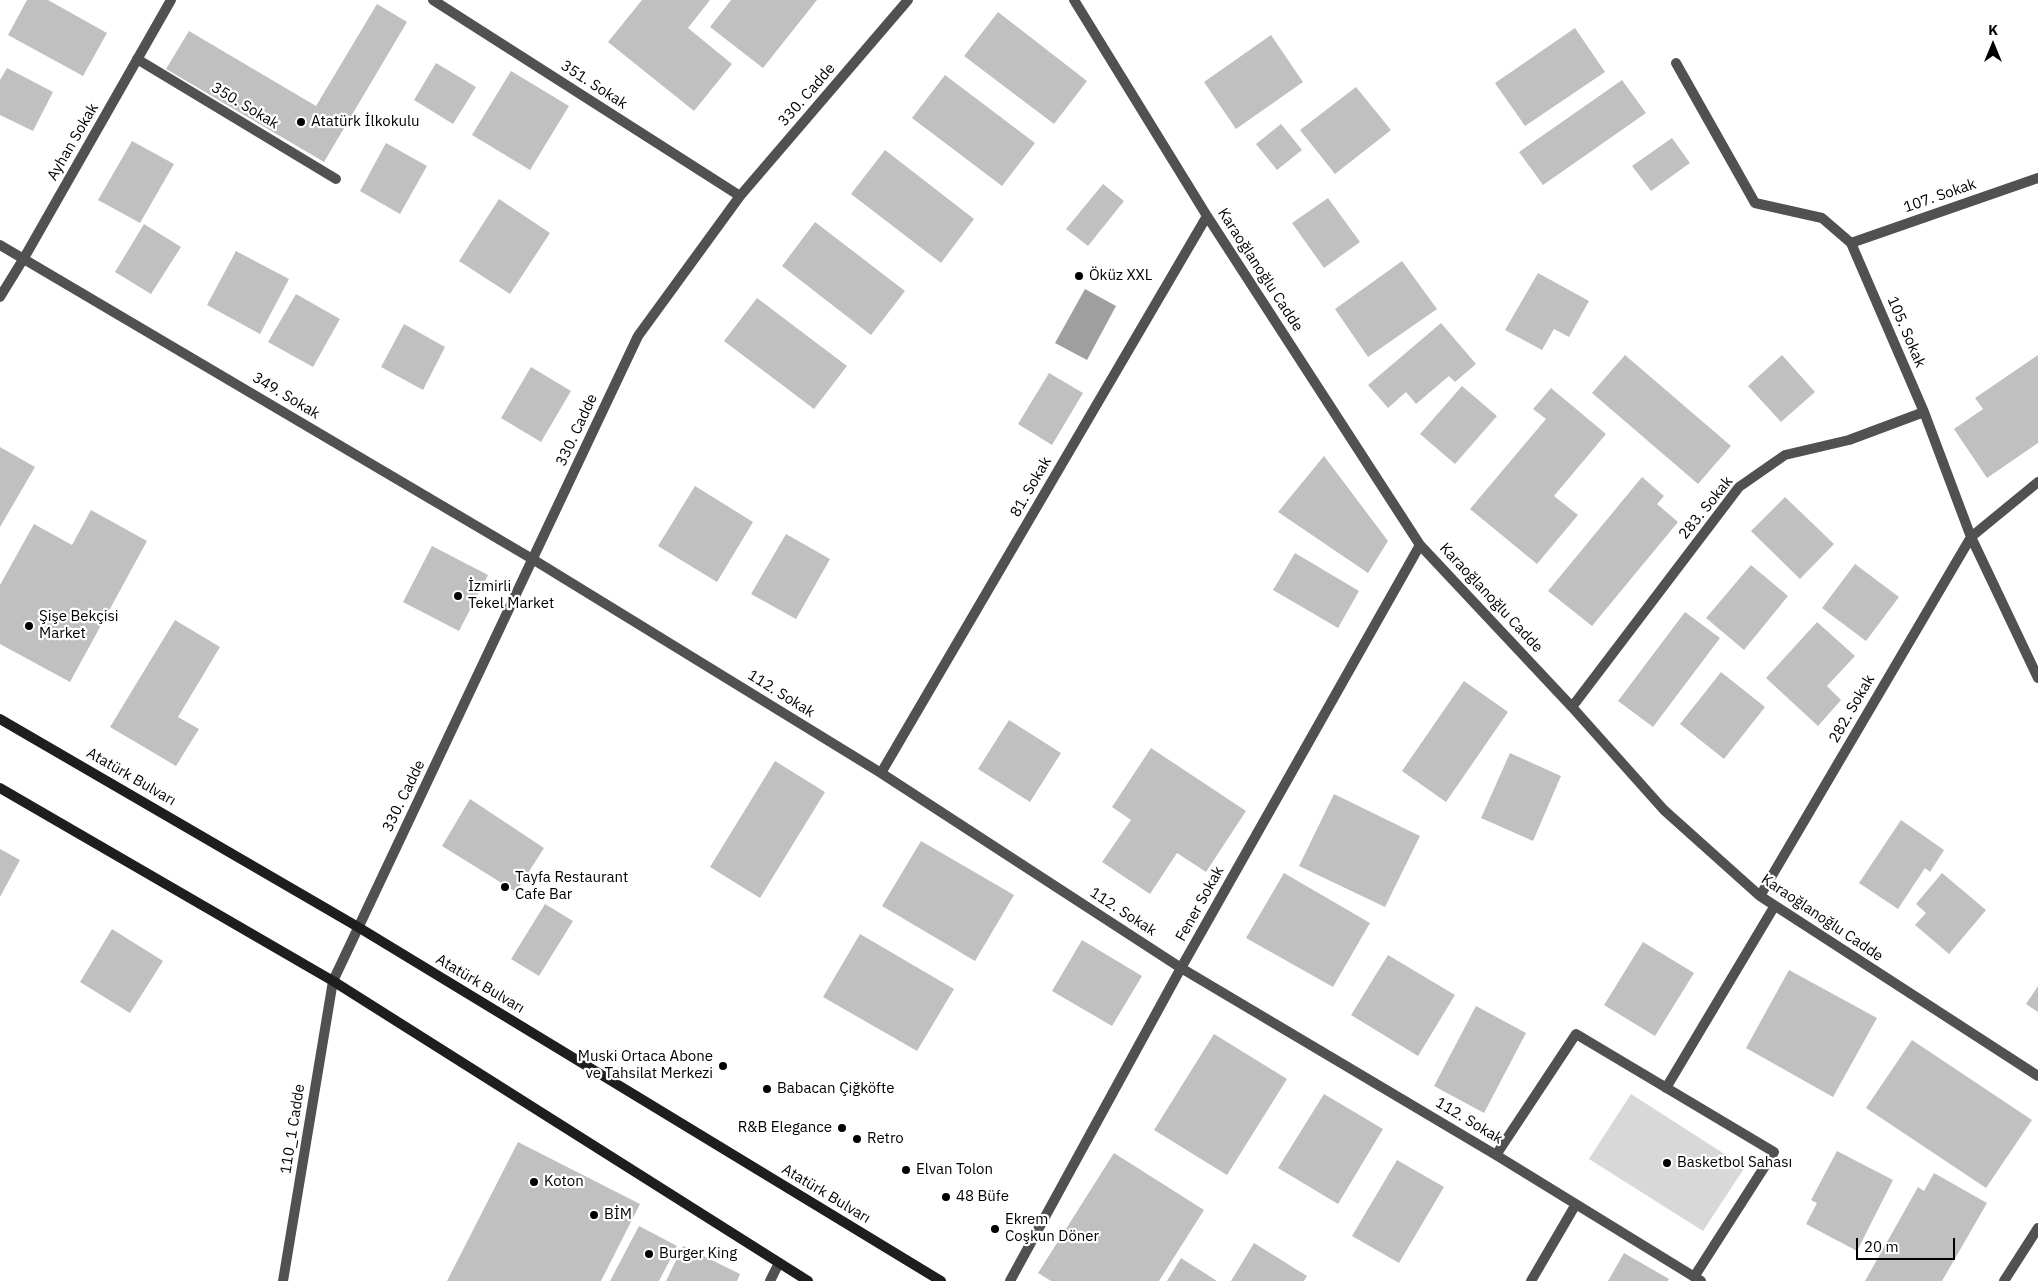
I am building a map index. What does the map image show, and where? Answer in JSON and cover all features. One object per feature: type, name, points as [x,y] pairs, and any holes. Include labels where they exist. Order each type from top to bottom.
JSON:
[{"type":"main road","name":"Atatürk Bulvarı","points":[[0,718],[358,927],[940,1281]]},
{"type":"main road","points":[[0,788],[333,981],[808,1281]]},
{"type":"street","name":"Ayhan Sokak","points":[[0,297],[171,0]]},
{"type":"street","name":"351. Sokak","points":[[433,0],[740,196]]},
{"type":"street","name":"330. Cadde","points":[[333,981],[534,560],[638,336],[740,196],[908,0]]},
{"type":"street","name":"Karaoğlanoğlu Cadde","points":[[1074,0],[1208,216],[1420,545],[1572,706],[1664,810],[1760,896],[1774,907],[2038,1076]]},
{"type":"street","name":"350. Sokak","points":[[137,59],[336,179]]},
{"type":"street","name":"105. Sokak","points":[[1676,63],[1755,203],[1822,218],[1851,243],[1924,412],[1971,537],[2038,678]]},
{"type":"street","name":"107. Sokak","points":[[1851,243],[2038,178]]},
{"type":"street","name":"81. Sokak","points":[[880,773],[1208,216]]},
{"type":"street","name":"349. Sokak","points":[[0,245],[534,560]]},
{"type":"street","name":"283. Sokak","points":[[1572,706],[1739,487],[1785,455],[1849,440],[1924,412]]},
{"type":"street","points":[[1971,537],[2038,482]]},
{"type":"street","name":"282. Sokak","points":[[1760,896],[1971,537]]},
{"type":"street","name":"Fener Sokak","points":[[1010,1281],[1181,968],[1420,545]]},
{"type":"street","name":"112. Sokak","points":[[534,560],[880,773],[1181,968],[1496,1155],[1698,1279]]},
{"type":"street","points":[[1666,1088],[1774,907]]},
{"type":"street","name":"110_1 Cadde","points":[[287,1279],[333,981]]},
{"type":"street","points":[[1496,1155],[1576,1034],[1774,1152],[1698,1279]]},
{"type":"street","points":[[1531,1281],[1576,1204]]},
{"type":"street","points":[[2004,1281],[2038,1228]]},
{"type":"street","points":[[770,1281],[779,1263]]},
{"type":"shaded area","points":[[1085,289],[1116,306],[1087,360],[1055,343]]},
{"type":"shaded area","name":"Basketbol Sahası","points":[[1631,1094],[1745,1167],[1703,1231],[1589,1159]]},
{"type":"building","points":[[27,0],[48,0],[107,33],[83,76],[8,35]]},
{"type":"building","points":[[642,0],[710,0],[688,28],[732,64],[694,111],[608,42]]},
{"type":"building","points":[[731,0],[817,0],[763,68],[710,27]]},
{"type":"building","points":[[377,4],[407,22],[324,162],[166,69],[189,31],[316,106]]},
{"type":"building","points":[[998,12],[1087,81],[1054,124],[964,56]]},
{"type":"building","points":[[1575,28],[1605,72],[1525,126],[1495,83]]},
{"type":"building","points":[[1271,35],[1303,82],[1236,129],[1204,82]]},
{"type":"building","points":[[436,63],[476,87],[453,124],[414,100]]},
{"type":"building","points":[[7,68],[53,92],[33,131],[0,115],[0,80]]},
{"type":"building","points":[[511,71],[569,106],[530,170],[472,135]]},
{"type":"building","points":[[945,75],[1035,143],[1002,186],[912,118]]},
{"type":"building","points":[[1622,80],[1646,113],[1543,185],[1519,152]]},
{"type":"building","points":[[1356,87],[1391,130],[1335,174],[1300,130]]},
{"type":"building","points":[[1281,124],[1302,150],[1277,170],[1256,144]]},
{"type":"building","points":[[1672,138],[1690,163],[1651,191],[1632,166]]},
{"type":"building","points":[[132,141],[174,164],[140,223],[98,200]]},
{"type":"building","points":[[386,143],[427,166],[400,214],[360,191]]},
{"type":"building","points":[[885,150],[974,219],[941,263],[851,194]]},
{"type":"building","points":[[1103,184],[1124,201],[1088,246],[1066,229]]},
{"type":"building","points":[[1328,198],[1360,242],[1324,268],[1292,223]]},
{"type":"building","points":[[499,199],[550,233],[510,294],[459,261]]},
{"type":"building","points":[[815,222],[905,291],[871,335],[782,266]]},
{"type":"building","points":[[144,224],[181,247],[151,294],[115,272]]},
{"type":"building","points":[[236,251],[289,279],[260,334],[207,305]]},
{"type":"building","points":[[1402,261],[1437,309],[1368,357],[1335,309]]},
{"type":"building","points":[[1538,273],[1589,301],[1569,337],[1554,329],[1542,350],[1505,330]]},
{"type":"building","points":[[296,294],[340,319],[313,367],[268,342]]},
{"type":"building","points":[[757,298],[847,366],[814,409],[724,341]]},
{"type":"building","points":[[1441,323],[1476,364],[1455,382],[1449,376],[1416,404],[1406,392],[1388,408],[1368,385]]},
{"type":"building","points":[[404,324],[445,347],[423,390],[381,367]]},
{"type":"building","points":[[1625,355],[1731,446],[1698,484],[1592,393]]},
{"type":"building","points":[[1782,355],[1815,392],[1781,422],[1748,386]]},
{"type":"building","points":[[2038,355],[2038,443],[1987,478],[1954,429],[1983,409],[1975,398]]},
{"type":"building","points":[[531,367],[571,391],[541,442],[501,418]]},
{"type":"building","points":[[1049,373],[1083,393],[1052,445],[1018,424]]},
{"type":"building","points":[[1462,386],[1497,416],[1455,464],[1420,434]]},
{"type":"building","points":[[1551,388],[1606,434],[1554,496],[1578,515],[1537,564],[1470,509],[1546,419],[1533,409]]},
{"type":"building","points":[[0,447],[35,467],[0,527]]},
{"type":"building","points":[[1324,456],[1388,541],[1368,573],[1278,512]]},
{"type":"building","points":[[1642,477],[1664,496],[1657,504],[1678,522],[1592,626],[1548,591]]},
{"type":"building","points":[[695,486],[753,522],[717,582],[658,546]]},
{"type":"building","points":[[1785,497],[1834,544],[1800,579],[1751,531]]},
{"type":"building","points":[[91,510],[147,541],[70,682],[0,644],[0,585],[34,524],[72,545]]},
{"type":"building","points":[[786,534],[830,559],[796,619],[751,594]]},
{"type":"building","points":[[432,546],[488,575],[459,631],[403,602]]},
{"type":"building","points":[[1295,553],[1359,591],[1338,628],[1273,590]]},
{"type":"building","points":[[1855,564],[1899,597],[1866,641],[1822,608]]},
{"type":"building","points":[[1751,565],[1788,596],[1744,650],[1706,618]]},
{"type":"building","points":[[1685,612],[1720,638],[1653,727],[1618,701]]},
{"type":"building","points":[[175,620],[220,647],[178,717],[199,729],[176,766],[110,727]]},
{"type":"building","points":[[1817,622],[1855,656],[1827,686],[1841,700],[1818,726],[1766,678]]},
{"type":"building","points":[[1721,672],[1765,707],[1724,759],[1680,724]]},
{"type":"building","points":[[1464,681],[1508,712],[1446,802],[1402,771]]},
{"type":"building","points":[[1009,720],[1061,753],[1030,802],[978,769]]},
{"type":"building","points":[[1151,748],[1246,811],[1206,872],[1177,853],[1150,894],[1102,862],[1131,820],[1112,807]]},
{"type":"building","points":[[1510,753],[1561,776],[1533,841],[1481,818]]},
{"type":"building","points":[[775,761],[825,792],[760,898],[710,867]]},
{"type":"building","points":[[1334,794],[1420,836],[1385,907],[1299,866]]},
{"type":"building","points":[[470,799],[544,848],[516,892],[442,846]]},
{"type":"building","points":[[1901,820],[1944,850],[1930,872],[1925,868],[1898,909],[1859,883]]},
{"type":"building","points":[[921,841],[1014,895],[975,961],[882,906]]},
{"type":"building","points":[[0,849],[20,860],[0,897]]},
{"type":"building","points":[[1284,873],[1370,923],[1333,987],[1246,938]]},
{"type":"building","points":[[1942,873],[1986,910],[1949,954],[1915,925],[1926,913],[1916,904]]},
{"type":"building","points":[[545,904],[573,921],[539,976],[511,959]]},
{"type":"building","points":[[112,929],[163,961],[130,1013],[80,982]]},
{"type":"building","points":[[860,934],[954,989],[917,1051],[823,997]]},
{"type":"building","points":[[1082,940],[1142,976],[1112,1026],[1052,991]]},
{"type":"building","points":[[1643,942],[1694,973],[1655,1036],[1604,1005]]},
{"type":"building","points":[[1388,955],[1455,995],[1418,1056],[1351,1015]]},
{"type":"building","points":[[1789,970],[1877,1018],[1833,1097],[1746,1048]]},
{"type":"building","points":[[2038,986],[2038,1012],[2026,1004]]},
{"type":"building","points":[[1476,1006],[1526,1033],[1484,1113],[1434,1086]]},
{"type":"building","points":[[1214,1034],[1287,1079],[1227,1175],[1154,1130]]},
{"type":"building","points":[[1912,1040],[2032,1120],[1986,1188],[1866,1108]]},
{"type":"building","points":[[1324,1094],[1383,1129],[1338,1204],[1278,1168]]},
{"type":"building","points":[[518,1142],[640,1204],[601,1281],[447,1281]]},
{"type":"building","points":[[1837,1151],[1893,1180],[1857,1251],[1806,1224],[1817,1203],[1811,1200]]},
{"type":"building","points":[[1114,1153],[1204,1210],[1159,1281],[1051,1281],[1038,1273]]},
{"type":"building","points":[[1397,1160],[1444,1187],[1399,1263],[1352,1236]]},
{"type":"building","points":[[1934,1173],[1987,1203],[1942,1281],[1865,1281],[1918,1187],[1924,1191]]},
{"type":"building","points":[[639,1226],[677,1246],[659,1281],[610,1281]]},
{"type":"building","points":[[1254,1243],[1307,1276],[1304,1281],[1231,1281]]},
{"type":"building","points":[[683,1246],[740,1274],[737,1281],[666,1281]]},
{"type":"building","points":[[1624,1253],[1669,1279],[1668,1281],[1608,1281]]},
{"type":"building","points":[[1181,1258],[1217,1281],[1167,1281]]},
{"type":"place","name":"Atatürk İlkokulu","points":[[301,122]]},
{"type":"place","name":"Öküz XXL","points":[[1079,276]]},
{"type":"place","name":"İzmirli Tekel Market","points":[[458,596]]},
{"type":"place","name":"Şişe Bekçisi Market","points":[[29,626]]},
{"type":"place","name":"Tayfa Restaurant Cafe Bar","points":[[505,887]]},
{"type":"place","name":"Muski Ortaca Abone ve Tahsilat Merkezi","points":[[723,1066]]},
{"type":"place","name":"Babacan Çiğköfte","points":[[767,1089]]},
{"type":"place","name":"R&B Elegance","points":[[842,1128]]},
{"type":"place","name":"Retro","points":[[857,1139]]},
{"type":"place","name":"Basketbol Sahası","points":[[1667,1163]]},
{"type":"place","name":"Elvan Tolon","points":[[906,1170]]},
{"type":"place","name":"Koton","points":[[534,1182]]},
{"type":"place","name":"48 Büfe","points":[[946,1197]]},
{"type":"place","name":"BİM","points":[[594,1215]]},
{"type":"place","name":"Ekrem Coşkun Döner","points":[[995,1229]]},
{"type":"place","name":"Burger King","points":[[649,1254]]}]
